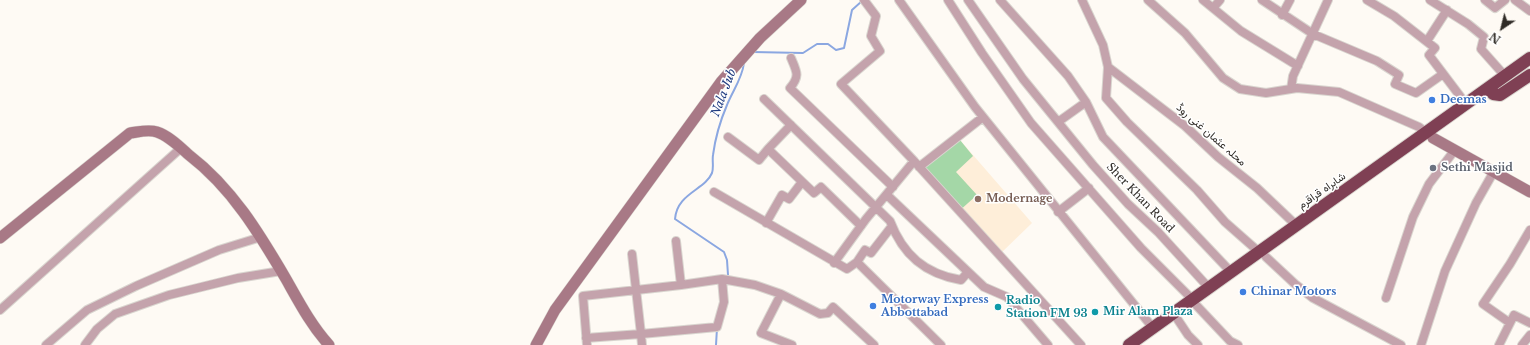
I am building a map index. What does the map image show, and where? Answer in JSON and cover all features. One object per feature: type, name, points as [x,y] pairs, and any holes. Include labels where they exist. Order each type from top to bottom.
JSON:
[{"type":"highway","name":"شاہراہ قراقرم","points":[[1129,345],[1153,328],[1195,303],[1430,136],[1466,104],[1530,58]]},
{"type":"highway","name":"شاہراہ قراقرم","points":[[1142,345],[1178,320],[1209,288],[1231,272],[1262,254],[1296,225],[1493,94],[1530,67]]},
{"type":"highway","points":[[1493,94],[1500,95],[1530,75]]},
{"type":"street","points":[[536,345],[555,310],[721,82],[760,38],[802,0]]},
{"type":"street","points":[[864,0],[876,16],[871,36],[880,51],[841,84],[917,164],[1081,345]]},
{"type":"street","points":[[899,0],[983,117],[1153,328]]},
{"type":"street","points":[[948,0],[982,53],[1031,123],[1141,248],[1230,341],[1238,345]]},
{"type":"street","name":"Sher Khan Road","points":[[968,0],[1023,79],[1058,122],[1128,204],[1158,232],[1209,288]]},
{"type":"street","points":[[1000,0],[1068,76],[1086,102],[1103,137],[1231,272]]},
{"type":"street","points":[[1082,0],[1103,45],[1108,67],[1106,98],[1127,122],[1197,190],[1225,222],[1295,284],[1313,298],[1401,345]]},
{"type":"street","points":[[1148,0],[1184,33],[1216,71],[1231,84],[1248,92],[1266,93],[1291,89],[1316,88],[1339,92],[1419,127],[1430,136],[1454,151],[1530,192]]},
{"type":"street","points":[[1203,0],[1241,31],[1298,66]]},
{"type":"street","points":[[1213,8],[1220,0]]},
{"type":"street","points":[[1262,0],[1282,15],[1313,34],[1388,67],[1399,76],[1395,84],[1416,92],[1443,74]]},
{"type":"street","points":[[1282,15],[1290,0]]},
{"type":"street","points":[[1291,89],[1291,84],[1298,66],[1328,0]]},
{"type":"street","points":[[1367,0],[1394,16],[1434,48],[1429,55],[1466,104]]},
{"type":"street","points":[[1430,0],[1447,10],[1484,37],[1481,49],[1505,76]]},
{"type":"street","points":[[1485,0],[1495,8],[1505,0]]},
{"type":"street","points":[[1515,0],[1530,11]]},
{"type":"street","points":[[1426,42],[1447,10]]},
{"type":"street","points":[[791,58],[797,72],[796,80],[790,88],[893,187]]},
{"type":"street","name":"محلہ عثمان غنی روڈ","points":[[1108,67],[1185,126],[1218,157],[1257,188],[1296,225]]},
{"type":"street","points":[[764,99],[890,221],[896,235],[910,255],[929,271],[961,280],[968,272]]},
{"type":"street","points":[[1058,122],[1086,102]]},
{"type":"street","points":[[834,262],[893,187],[917,164],[983,117]]},
{"type":"street","points":[[728,137],[759,160],[791,125]]},
{"type":"street","points":[[0,238],[130,133],[145,130],[157,132],[196,160],[233,196],[261,237],[302,309],[329,345]]},
{"type":"street","points":[[0,310],[181,148]]},
{"type":"street","points":[[768,149],[814,192],[822,187],[861,226]]},
{"type":"street","points":[[1386,298],[1413,217],[1429,184],[1454,151]]},
{"type":"street","points":[[1421,345],[1445,271],[1476,203],[1493,173]]},
{"type":"street","points":[[766,224],[782,195],[789,199],[802,182]]},
{"type":"street","points":[[1058,212],[1089,188]]},
{"type":"street","points":[[714,192],[766,224],[847,269],[857,262],[865,250],[871,253],[892,226]]},
{"type":"street","points":[[887,195],[984,287],[1007,297],[1048,345]]},
{"type":"street","points":[[1510,323],[1483,304],[1510,264],[1530,230]]},
{"type":"street","points":[[46,345],[87,310],[136,286],[219,250],[261,237]]},
{"type":"street","points":[[676,241],[681,285]]},
{"type":"street","points":[[632,254],[642,345]]},
{"type":"street","points":[[857,262],[941,345]]},
{"type":"street","points":[[85,345],[97,329],[115,314],[169,295],[238,278],[281,271]]},
{"type":"street","points":[[722,279],[724,302],[717,327],[641,334],[586,342],[583,296],[722,279],[744,282],[781,294],[820,314],[828,313],[833,307],[874,345]]},
{"type":"street","points":[[781,294],[761,333],[792,345]]},
{"type":"street","points":[[1499,345],[1514,316],[1530,323]]},
{"type":"street","points":[[1178,320],[1188,335],[1198,345]]},
{"type":"street","points":[[1522,345],[1530,335]]},
{"type":"shaded area","name":"Modernage","points":[[960,140],[1032,223],[999,255],[917,171]]},
{"type":"green space","points":[[960,140],[973,156],[956,172],[977,195],[958,212],[917,171]]},
{"type":"waterway","name":"Nala Jub","points":[[753,52],[803,53],[817,44],[828,44],[836,50],[844,48],[852,10],[862,1]]},
{"type":"waterway","name":"Nala Jub","points":[[728,275],[727,260],[724,252],[675,219],[677,210],[681,203],[704,184],[712,173],[713,155],[718,130],[743,69],[744,63]]},
{"type":"waterway","name":"Nala Jub","points":[[716,345],[717,328]]},
{"type":"place","name":"Deemas","points":[[1432,100]]},
{"type":"place","name":"Sethi Masjid","points":[[1433,168]]},
{"type":"place","name":"Modernage","points":[[978,199]]},
{"type":"place","name":"Chinar Motors","points":[[1243,292]]},
{"type":"place","name":"Motorway Express Abbottabad","points":[[873,306]]},
{"type":"place","name":"Radio Station FM 93","points":[[998,307]]},
{"type":"place","name":"Mir Alam Plaza","points":[[1095,312]]}]
